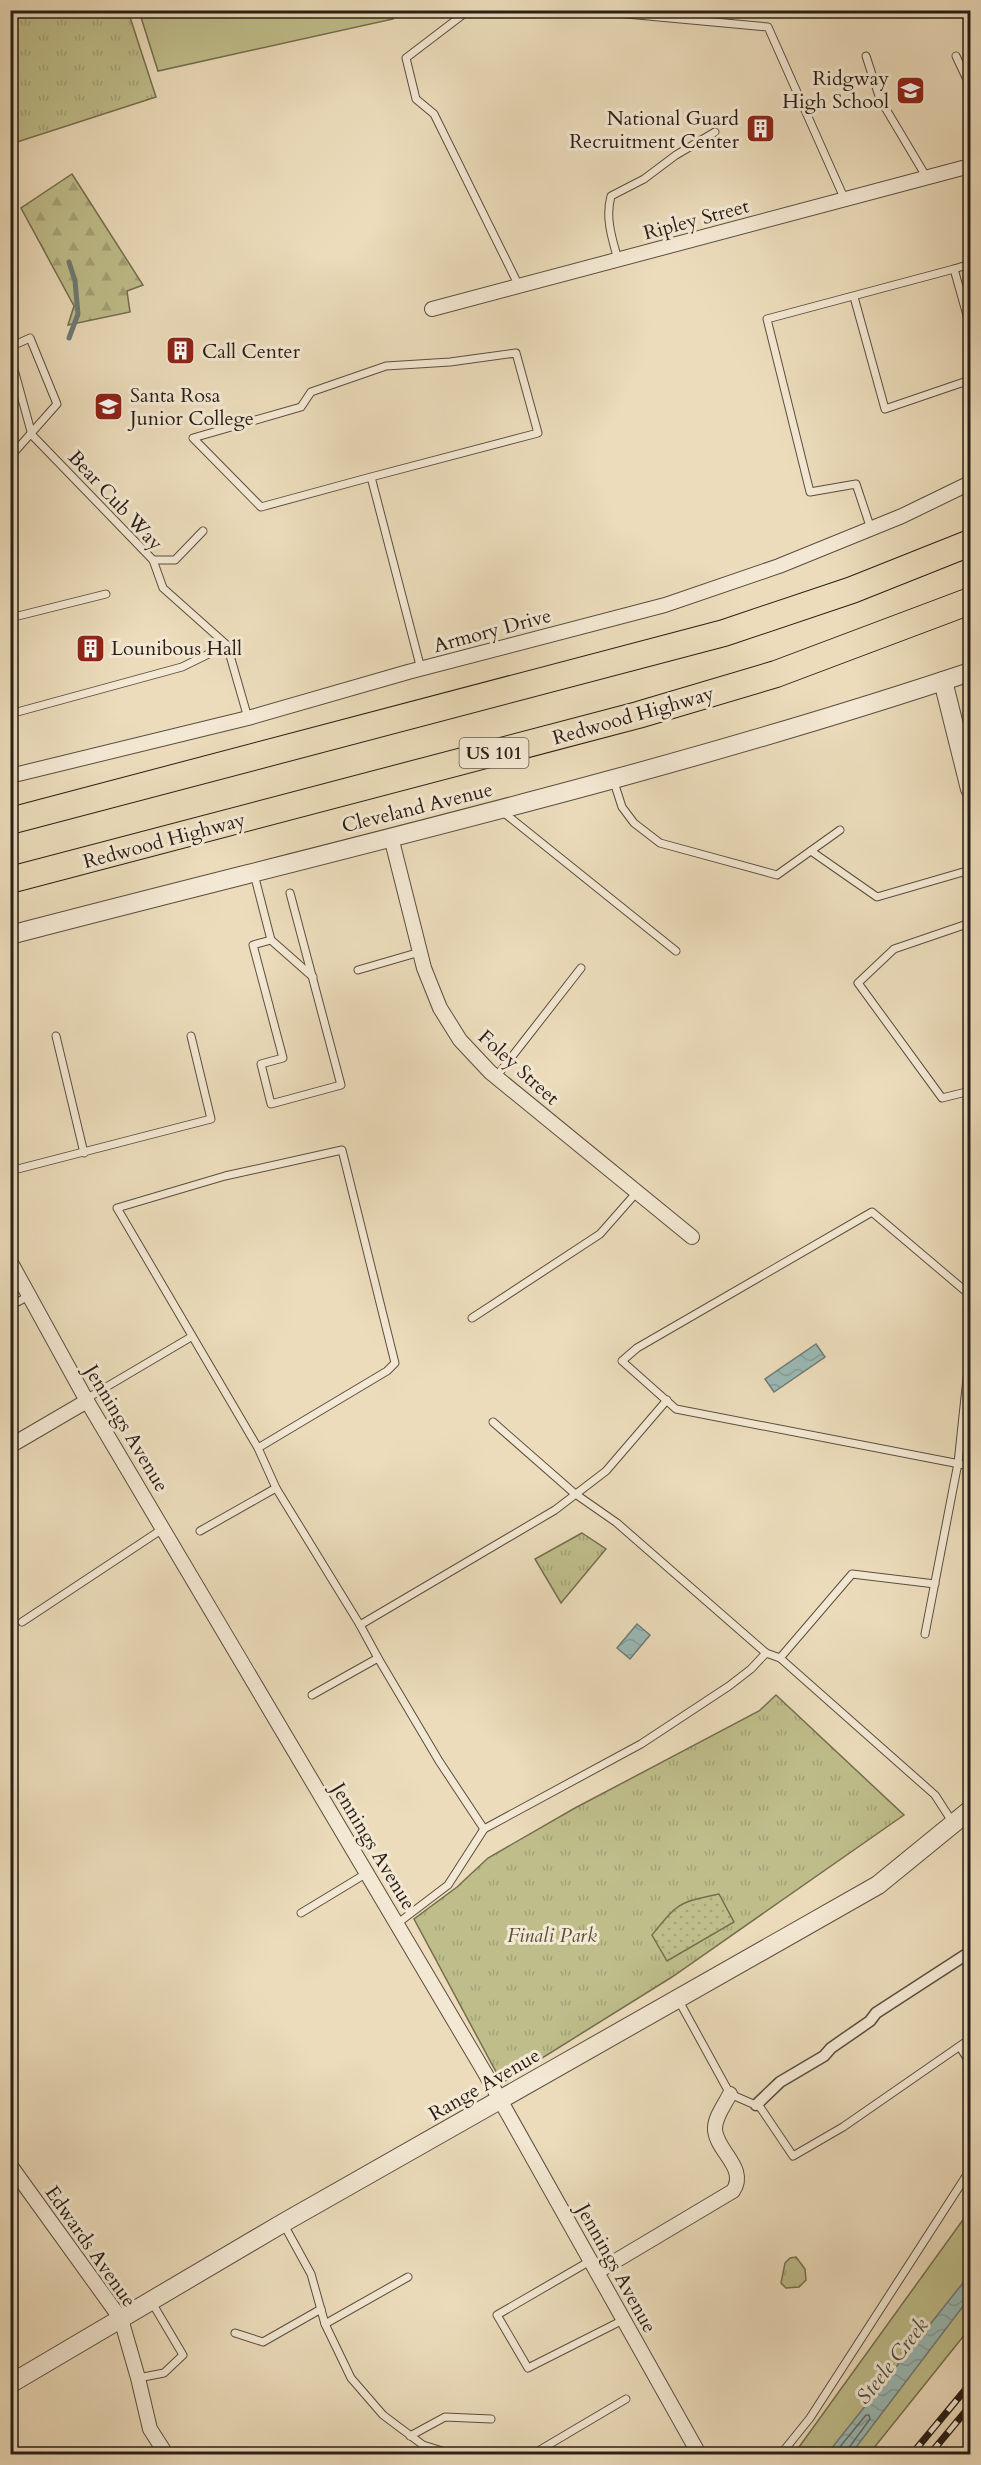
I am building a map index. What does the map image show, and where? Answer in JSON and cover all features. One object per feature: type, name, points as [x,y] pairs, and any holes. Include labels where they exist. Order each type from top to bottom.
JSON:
[{"type":"highway","points":[[10,821],[724,633],[852,590],[970,543]]},
{"type":"highway","name":"Redwood Highway","points":[[10,880],[638,715],[776,674],[970,601]]},
{"type":"street","name":"Ripley Street","points":[[432,309],[970,166]]},
{"type":"street","name":"Armory Drive","points":[[10,776],[248,718],[421,669],[665,605],[779,566],[871,529],[970,483]]},
{"type":"street","name":"Cleveland Avenue","points":[[10,935],[613,779],[803,725],[970,672]]},
{"type":"street","points":[[943,681],[970,789]]},
{"type":"street","name":"Foley Street","points":[[391,837],[420,952],[440,1008],[460,1040],[496,1077],[692,1237]]},
{"type":"street","name":"Jennings Avenue","points":[[10,1261],[86,1400],[398,1923],[699,2454]]},
{"type":"street","points":[[10,1446],[86,1400]]},
{"type":"street","name":"Range Avenue","points":[[10,2384],[283,2223],[878,1885],[965,1819]]},
{"type":"street","points":[[756,2105],[780,2082],[824,2056],[831,2048],[870,2021],[876,2013],[970,1952]]},
{"type":"street","points":[[594,2266],[733,2191],[738,2184],[738,2174],[717,2138],[715,2129],[730,2094]]},
{"type":"street","name":"Edwards Avenue","points":[[10,2165],[121,2319],[150,2429],[166,2454]]},
{"type":"lane","points":[[469,10],[406,58],[416,99],[434,114],[519,286]]},
{"type":"lane","points":[[583,10],[768,27],[845,200]]},
{"type":"lane","points":[[866,56],[880,99],[927,177]]},
{"type":"lane","points":[[956,56],[970,86]]},
{"type":"lane","points":[[618,260],[609,230],[608,207],[611,196],[644,179],[676,155],[715,132]]},
{"type":"lane","points":[[871,529],[856,484],[810,492],[767,319],[970,264]]},
{"type":"lane","points":[[954,269],[970,326]]},
{"type":"lane","points":[[854,297],[885,409],[970,380]]},
{"type":"lane","points":[[10,347],[30,338],[57,404],[32,435],[10,457]]},
{"type":"lane","points":[[516,353],[538,433],[371,477],[261,507],[193,438],[301,407],[310,392],[386,366],[450,362],[516,353]]},
{"type":"lane","name":"Bear Cub Way","points":[[10,355],[32,435],[153,560],[164,588],[227,645]]},
{"type":"lane","points":[[371,477],[421,669]]},
{"type":"lane","points":[[153,560],[174,560],[203,531]]},
{"type":"lane","points":[[10,618],[105,594]]},
{"type":"lane","points":[[10,714],[182,667],[227,645],[248,718]]},
{"type":"lane","points":[[613,779],[622,807],[634,823],[660,843],[777,875],[840,830]]},
{"type":"lane","points":[[499,809],[676,951]]},
{"type":"lane","points":[[811,851],[877,897],[970,870]]},
{"type":"lane","points":[[254,872],[271,940],[312,976]]},
{"type":"lane","points":[[271,940],[253,945],[283,1058],[261,1064],[271,1104],[341,1085],[290,892]]},
{"type":"lane","points":[[970,923],[894,949],[858,982],[942,1098],[970,1091]]},
{"type":"lane","points":[[358,970],[420,952]]},
{"type":"lane","points":[[496,1077],[580,968]]},
{"type":"lane","points":[[56,1036],[84,1153]]},
{"type":"lane","points":[[10,1171],[211,1119],[191,1036]]},
{"type":"lane","points":[[258,1448],[387,1371],[395,1363],[342,1150],[225,1176],[117,1208],[258,1448],[276,1488],[360,1625],[439,1761],[484,1829]]},
{"type":"lane","points":[[472,1318],[600,1234],[637,1192]]},
{"type":"lane","points":[[970,1295],[872,1212],[637,1348],[622,1361],[676,1409],[970,1466]]},
{"type":"lane","points":[[10,1306],[29,1296]]},
{"type":"lane","points":[[86,1400],[191,1337]]},
{"type":"lane","points":[[925,1634],[958,1463],[970,1350]]},
{"type":"lane","points":[[360,1625],[555,1510],[574,1493],[606,1471],[667,1400]]},
{"type":"lane","points":[[493,1422],[574,1493],[617,1523],[766,1653],[780,1658],[965,1819]]},
{"type":"lane","points":[[200,1531],[276,1488]]},
{"type":"lane","points":[[22,1622],[164,1528]]},
{"type":"lane","points":[[780,1658],[852,1574],[935,1584]]},
{"type":"lane","points":[[398,1923],[448,1886],[484,1829],[641,1744],[729,1686],[751,1669],[766,1653]]},
{"type":"lane","points":[[312,1695],[378,1658]]},
{"type":"lane","points":[[301,1913],[367,1873]]},
{"type":"lane","points":[[678,1999],[730,2094],[760,2107],[793,2156],[843,2127],[970,2039]]},
{"type":"lane","points":[[960,2047],[970,2063]]},
{"type":"lane","points":[[781,2454],[810,2418],[970,2170]]},
{"type":"lane","points":[[283,2223],[311,2274],[325,2324],[351,2378],[383,2415],[410,2436],[423,2445],[449,2454]]},
{"type":"lane","points":[[594,2266],[497,2315],[528,2368],[623,2320]]},
{"type":"lane","points":[[325,2324],[408,2277]]},
{"type":"lane","points":[[138,2378],[164,2373],[183,2355],[151,2301]]},
{"type":"lane","points":[[236,2333],[263,2342],[321,2309]]},
{"type":"lane","points":[[533,2454],[626,2399]]},
{"type":"lane","points":[[410,2436],[445,2417],[491,2419]]},
{"type":"green space","points":[[11,10],[128,11],[156,97],[11,144]]},
{"type":"green space","points":[[139,11],[391,11],[393,19],[158,71]]},
{"type":"green space","points":[[72,174],[143,285],[127,291],[130,312],[68,325],[74,306],[21,208]]},
{"type":"green space","points":[[582,1533],[606,1549],[561,1603],[535,1559]]},
{"type":"green space","name":"Finali Park","points":[[776,1695],[904,1815],[672,1977],[502,2083],[414,1919],[457,1887],[488,1858],[575,1808],[759,1711]]},
{"type":"green space","points":[[719,1894],[734,1922],[667,1961],[652,1935],[674,1910],[686,1902]]},
{"type":"green space","points":[[970,2210],[970,2328],[869,2454],[794,2454]]},
{"type":"green space","points":[[796,2257],[805,2269],[806,2280],[799,2287],[786,2288],[781,2283],[785,2263],[790,2258]]},
{"type":"water","points":[[816,1344],[825,1357],[774,1392],[765,1379]]},
{"type":"water","points":[[637,1624],[650,1635],[630,1659],[617,1648]]},
{"type":"water","points":[[970,2274],[970,2297],[851,2454],[827,2454]]},
{"type":"waterway","points":[[69,262],[75,281],[78,314],[69,338]]},
{"type":"railway","points":[[912,2454],[970,2384]]},
{"type":"railway","points":[[930,2454],[970,2406]]},
{"type":"place","name":"Ridgway High School","points":[[910,90]]},
{"type":"place","name":"National Guard Recruitment Center","points":[[760,129]]},
{"type":"place","name":"Call Center","points":[[181,351]]},
{"type":"place","name":"Santa Rosa Junior College","points":[[109,407]]},
{"type":"place","name":"Lounibous Hall","points":[[90,648]]},
{"type":"water label","name":"Steele Creek","points":[[892,2361]]}]
